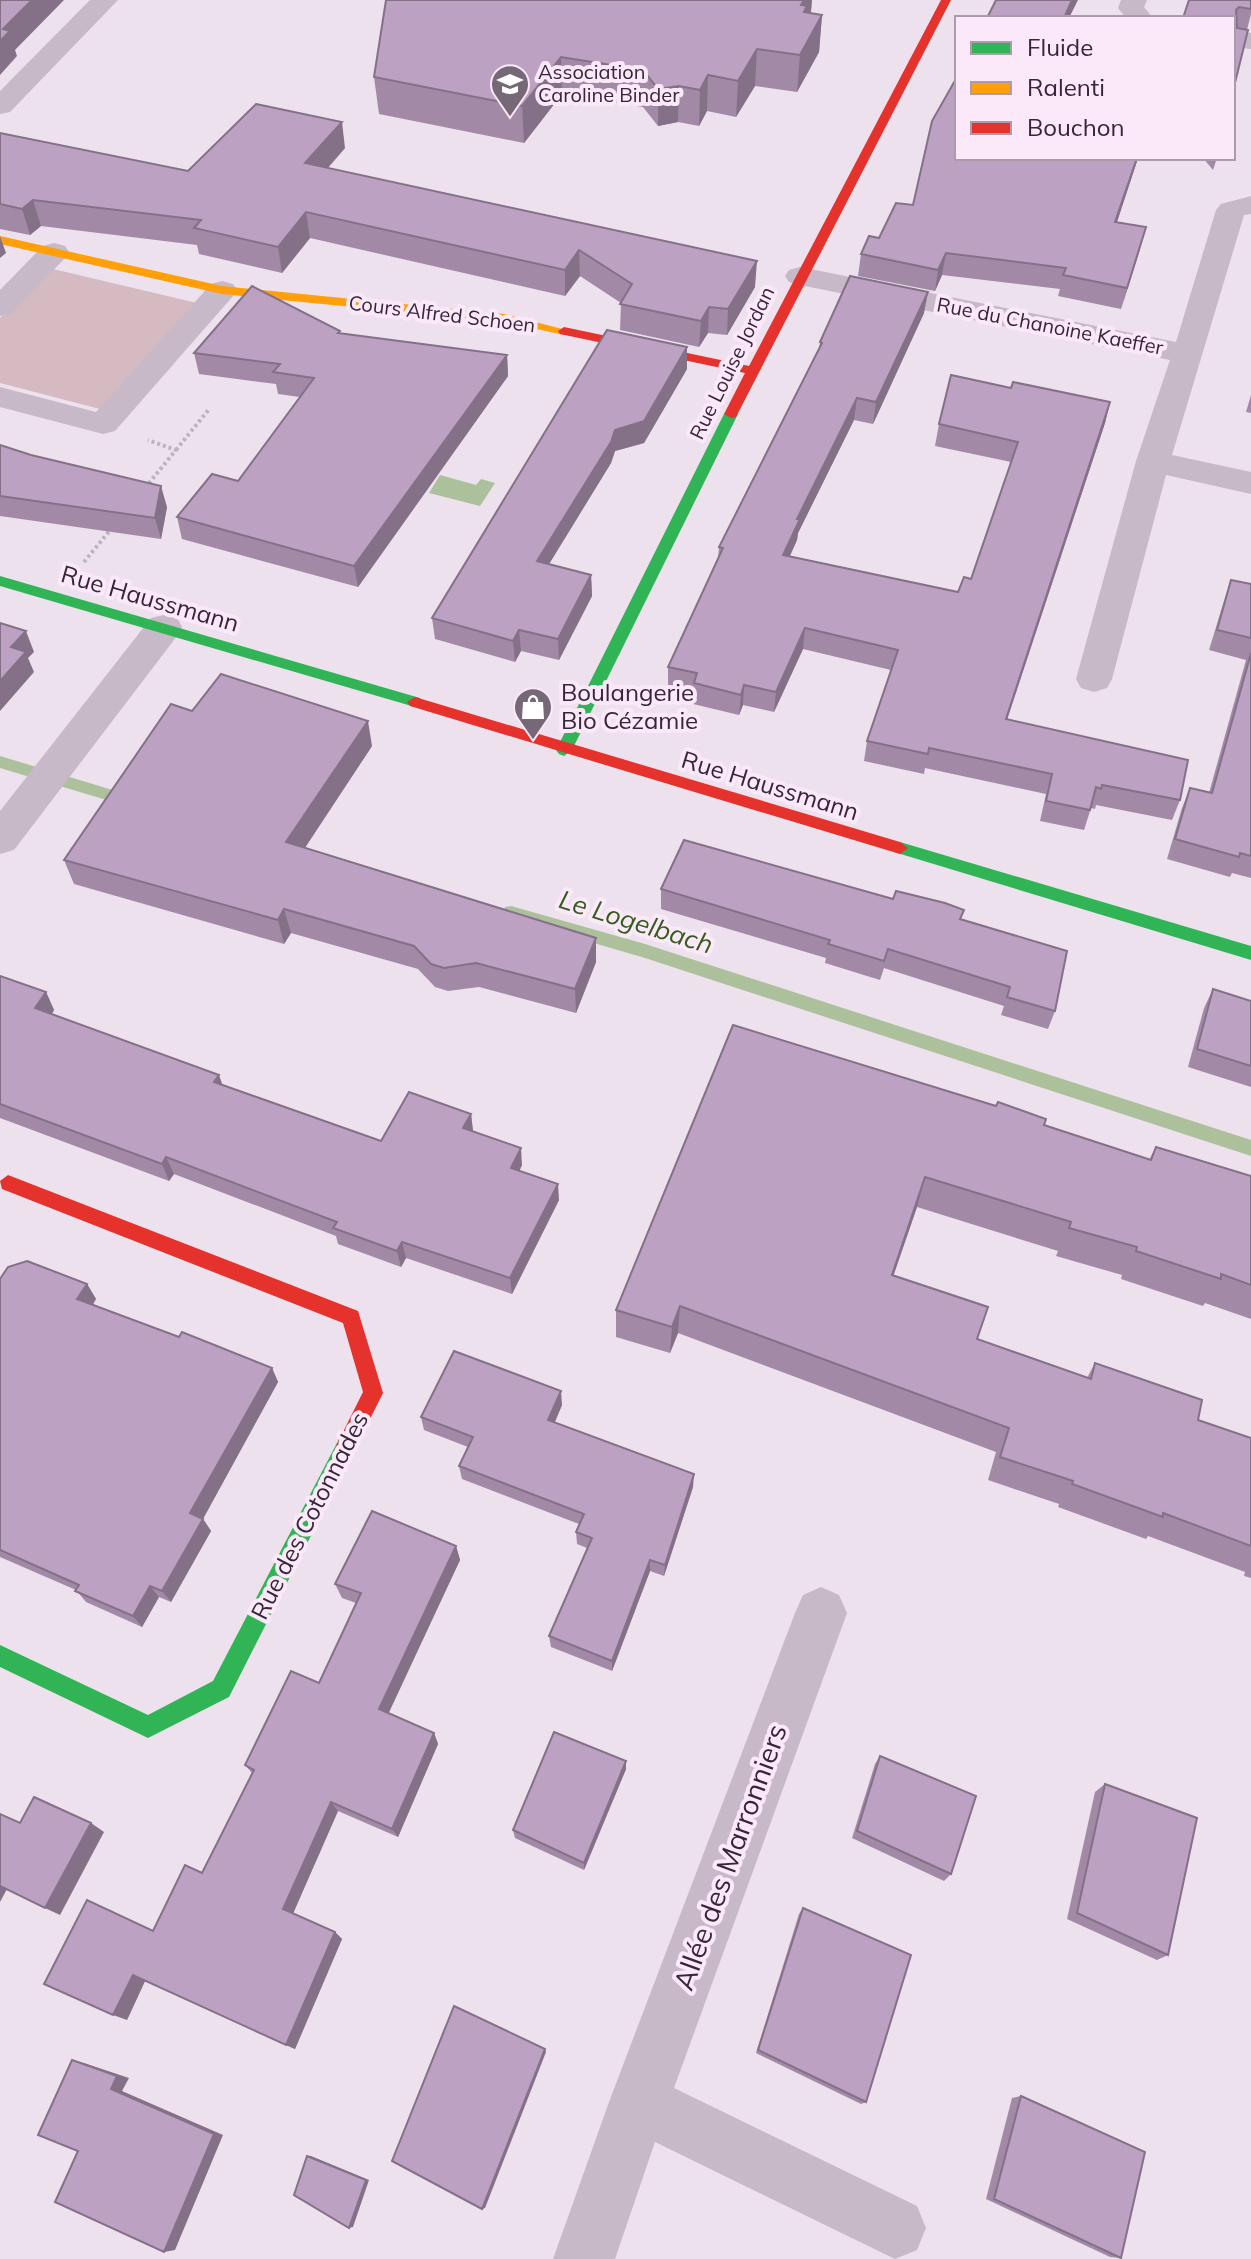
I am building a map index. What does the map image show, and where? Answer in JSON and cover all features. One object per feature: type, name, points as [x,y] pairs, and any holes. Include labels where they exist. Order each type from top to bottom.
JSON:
[{"type":"street","points":[[0,106],[105,0]]},
{"type":"street","name":"Rue Louise Jordan","points":[[564,750],[800,276],[946,0]]},
{"type":"street","points":[[1188,354],[1228,270],[1231,210],[1251,205]]},
{"type":"street","name":"Cours Alfred Schoen","points":[[0,240],[222,290],[504,318],[754,371]]},
{"type":"street","points":[[0,307],[54,252]]},
{"type":"street","name":"Rue du Chanoine Kaeffer","points":[[800,276],[1188,354],[1153,461],[1094,679]]},
{"type":"street","points":[[0,397],[103,424],[222,290]]},
{"type":"street","points":[[1153,461],[1251,483]]},
{"type":"street","name":"Rue Haussmann","points":[[0,581],[164,627],[564,750],[1251,953]]},
{"type":"street","points":[[0,839],[164,627]]},
{"type":"street","name":"Rue des Cotonnades","points":[[0,1656],[148,1727],[221,1689],[373,1393],[351,1317],[3,1186]]},
{"type":"street","name":"Allée des Marronniers","points":[[584,2259],[639,2102],[821,1613]]},
{"type":"street","points":[[639,2102],[895,2228]]},
{"type":"path","points":[[136,499],[210,408]]},
{"type":"path","points":[[103,424],[176,450]]},
{"type":"path","points":[[56,596],[116,523]]},
{"type":"shaded area","points":[[49,268],[197,303],[100,409],[0,383],[0,318]]},
{"type":"shaded area","points":[[440,475],[476,485],[481,479],[495,483],[480,506],[429,493]]},
{"type":"building","points":[[0,0],[32,0],[3,29],[10,31],[0,41]]},
{"type":"building","points":[[386,0],[804,0],[801,5],[807,6],[804,12],[822,15],[800,55],[757,49],[738,81],[708,75],[700,90],[679,86],[658,89],[643,70],[561,57],[522,106],[374,77]]},
{"type":"building","points":[[996,0],[1072,0],[1065,16],[988,16]]},
{"type":"building","points":[[1189,0],[1251,0],[1251,9],[1239,7],[1236,10],[1237,28],[1248,30],[1235,83],[1235,16],[1184,16]]},
{"type":"building","points":[[955,81],[955,160],[1136,160],[1115,222],[1146,227],[1127,288],[1063,275],[1066,268],[946,253],[938,270],[861,254],[869,236],[879,238],[896,203],[913,205],[932,121]]},
{"type":"building","points":[[256,104],[342,122],[305,163],[757,261],[728,309],[709,307],[701,321],[620,304],[632,284],[579,250],[565,270],[306,212],[278,247],[194,228],[201,220],[33,200],[22,209],[0,204],[0,133],[188,171]]},
{"type":"building","points":[[850,276],[928,292],[876,402],[857,398],[797,519],[800,519],[783,555],[958,592],[964,577],[971,579],[1018,442],[939,424],[951,375],[1011,388],[1013,382],[1110,402],[1006,719],[1188,760],[1180,800],[1102,785],[1101,789],[1096,787],[1090,810],[1046,801],[1052,774],[929,748],[928,754],[867,741],[898,650],[805,628],[776,692],[744,685],[741,695],[694,683],[697,673],[668,667],[723,548],[719,547],[822,343]]},
{"type":"building","points":[[252,286],[340,331],[338,333],[507,355],[354,566],[177,517],[212,474],[238,481],[314,378],[273,372],[280,364],[194,353]]},
{"type":"building","points":[[607,330],[687,347],[644,421],[615,430],[611,442],[537,561],[591,575],[558,639],[519,630],[513,641],[432,618]]},
{"type":"building","points":[[0,445],[161,486],[155,518],[0,496]]},
{"type":"building","points":[[1231,580],[1251,584],[1251,638],[1217,630]]},
{"type":"building","points":[[0,623],[26,631],[11,647],[26,652],[0,681]]},
{"type":"building","points":[[1251,653],[1251,856],[1240,853],[1239,857],[1175,839],[1190,788],[1212,793]]},
{"type":"building","points":[[221,674],[368,721],[286,842],[596,938],[575,989],[476,963],[444,968],[431,964],[414,946],[284,909],[278,920],[64,860],[171,704],[192,711]]},
{"type":"building","points":[[684,840],[893,899],[896,891],[945,903],[964,910],[960,919],[1067,951],[1055,1011],[1007,997],[1010,987],[888,949],[884,961],[828,944],[830,940],[661,889]]},
{"type":"building","points":[[0,976],[46,992],[35,1008],[219,1075],[214,1082],[381,1141],[409,1092],[471,1114],[463,1128],[521,1148],[511,1168],[558,1184],[510,1278],[402,1242],[397,1251],[333,1228],[337,1222],[166,1157],[162,1164],[0,1104]]},
{"type":"building","points":[[1213,989],[1251,1001],[1251,1066],[1197,1049]]},
{"type":"building","points":[[733,1025],[996,1106],[998,1102],[1046,1119],[1044,1125],[1151,1160],[1156,1147],[1251,1176],[1251,1285],[1221,1274],[1221,1279],[1136,1251],[1137,1247],[1069,1228],[1071,1222],[925,1177],[892,1275],[988,1307],[977,1339],[1091,1379],[1095,1363],[1202,1400],[1198,1420],[1251,1438],[1251,1546],[1000,1457],[1009,1428],[680,1306],[672,1327],[616,1310]]},
{"type":"building","points":[[27,1261],[87,1284],[77,1299],[179,1337],[182,1332],[272,1368],[190,1513],[203,1519],[162,1591],[150,1586],[133,1616],[75,1591],[79,1585],[0,1550],[0,1279],[8,1267]]},
{"type":"building","points":[[454,1351],[561,1391],[548,1420],[694,1474],[665,1565],[650,1560],[612,1661],[549,1636],[592,1538],[576,1532],[584,1514],[459,1466],[473,1437],[421,1417]]},
{"type":"building","points":[[372,1511],[456,1546],[379,1709],[434,1733],[392,1829],[331,1802],[283,1909],[335,1932],[286,2045],[133,1975],[113,2015],[44,1984],[87,1900],[153,1931],[185,1865],[202,1873],[254,1770],[245,1765],[291,1671],[319,1683],[361,1593],[335,1584]]},
{"type":"building","points":[[554,1732],[626,1761],[584,1863],[513,1830]]},
{"type":"building","points":[[880,1756],[976,1796],[951,1874],[857,1831]]},
{"type":"building","points":[[1105,1784],[1197,1818],[1168,1955],[1077,1913]]},
{"type":"building","points":[[34,1797],[91,1823],[45,1908],[0,1886],[0,1814],[20,1823]]},
{"type":"building","points":[[803,1908],[911,1955],[866,2102],[758,2050]]},
{"type":"building","points":[[454,2006],[545,2049],[482,2209],[392,2161]]},
{"type":"building","points":[[72,2060],[117,2076],[111,2089],[214,2134],[164,2252],[55,2202],[78,2151],[38,2135]]},
{"type":"building","points":[[1021,2096],[1145,2152],[1121,2258],[994,2199]]},
{"type":"building","points":[[307,2156],[366,2180],[349,2228],[294,2195]]},
{"type":"waterway","name":"Le Logelbach","points":[[0,762],[133,802]]},
{"type":"waterway","name":"Le Logelbach","points":[[511,912],[645,951],[1251,1148]]},
{"type":"traffic: fast","points":[[564,750],[731,414]]},
{"type":"traffic: fast","points":[[0,581],[415,702]]},
{"type":"traffic: fast","points":[[900,848],[1251,953]]},
{"type":"traffic: fast","points":[[0,1656],[148,1727],[221,1689],[346,1446]]},
{"type":"traffic: slow","points":[[0,240],[222,290],[504,318],[564,331]]},
{"type":"traffic: jam","points":[[731,414],[946,0]]},
{"type":"traffic: jam","points":[[564,331],[754,371]]},
{"type":"traffic: jam","points":[[415,702],[900,848]]},
{"type":"traffic: jam","points":[[8,1183],[351,1317],[373,1393],[346,1446]]},
{"type":"place","name":"Association Caroline Binder","points":[[510,118]]},
{"type":"place","name":"Boulangerie Bio Cézamie","points":[[533,741]]}]
